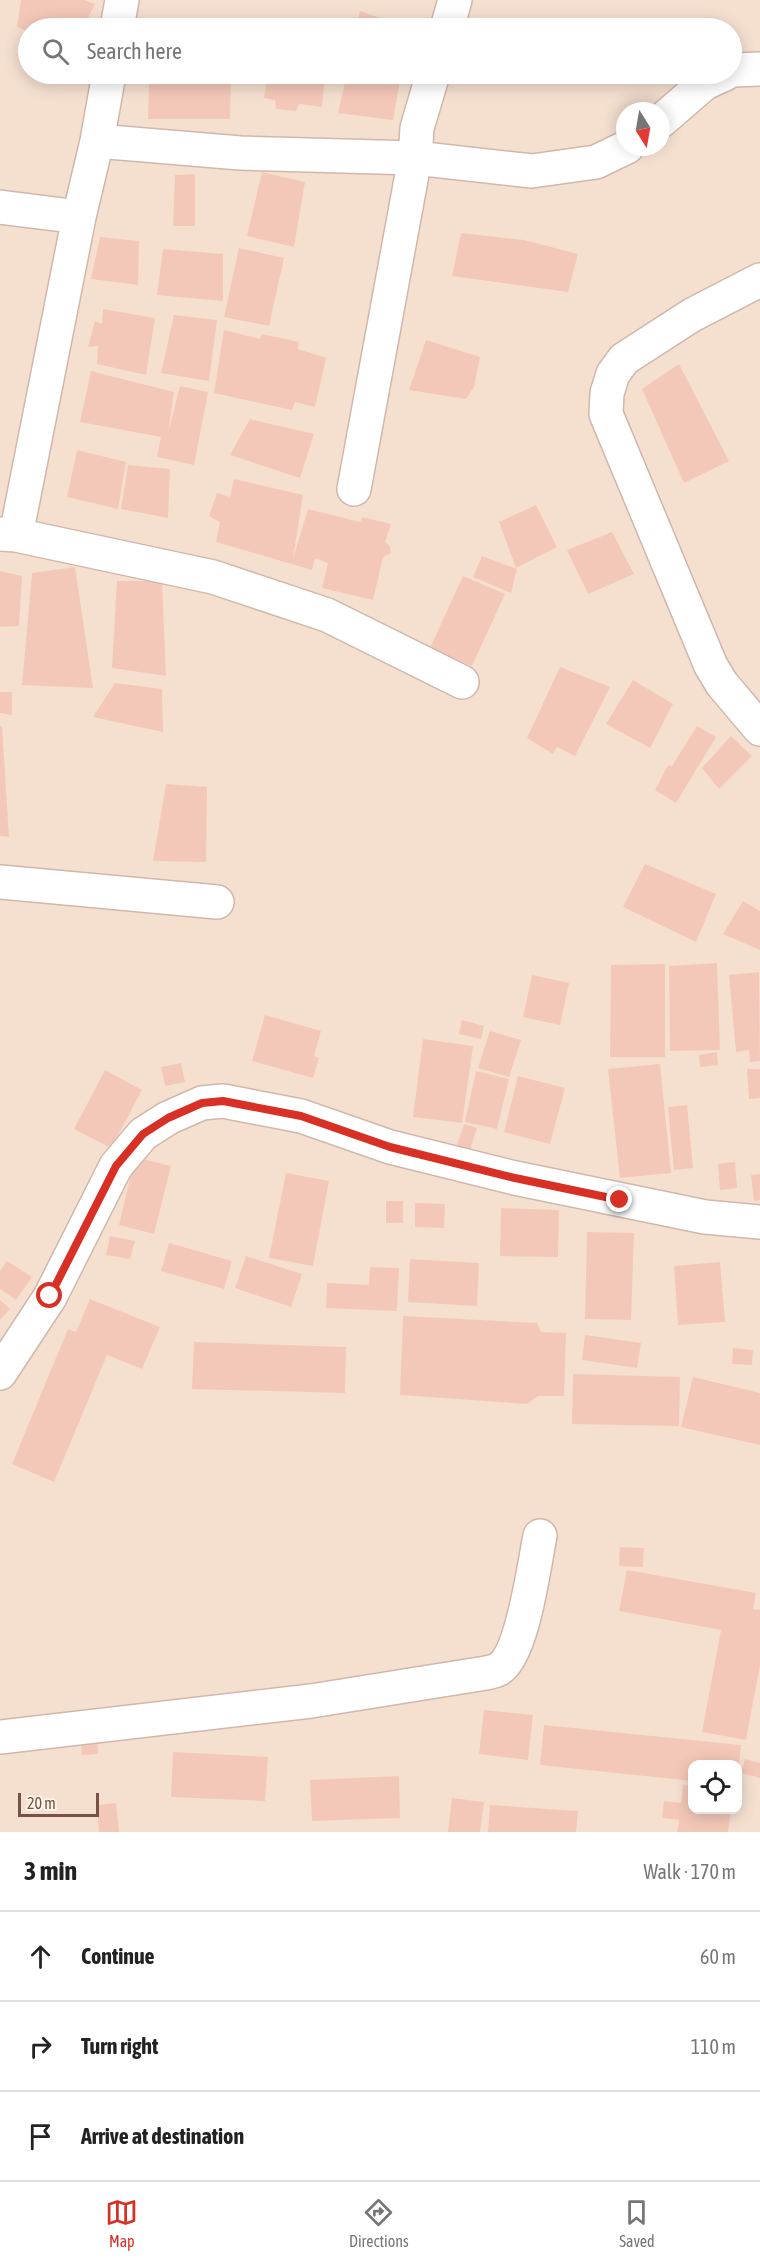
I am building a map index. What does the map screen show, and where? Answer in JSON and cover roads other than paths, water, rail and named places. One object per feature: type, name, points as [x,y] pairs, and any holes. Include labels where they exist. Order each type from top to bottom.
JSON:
[{"type":"street","points":[[119,18],[122,0]]},
{"type":"street","points":[[450,18],[455,0]]},
{"type":"street","points":[[742,70],[760,69]]},
{"type":"street","points":[[107,84],[97,141],[8,535],[213,577],[327,615],[462,682]]},
{"type":"street","points":[[354,489],[415,158],[417,128],[430,84]]},
{"type":"street","points":[[670,113],[705,84]]},
{"type":"street","points":[[97,141],[240,153],[415,158],[532,171],[596,162],[616,152]]},
{"type":"street","points":[[0,207],[79,217]]},
{"type":"street","points":[[760,280],[692,315],[624,359],[613,374],[607,393],[606,414],[711,666],[722,684],[760,729]]},
{"type":"street","points":[[0,882],[217,902]]},
{"type":"street","points":[[0,1373],[50,1296],[116,1166],[143,1134],[168,1118],[202,1103],[223,1101],[291,1114],[390,1147],[515,1178],[705,1217],[760,1222]]},
{"type":"street","points":[[0,1737],[311,1701],[500,1669],[513,1652],[524,1617],[540,1536]]}]
